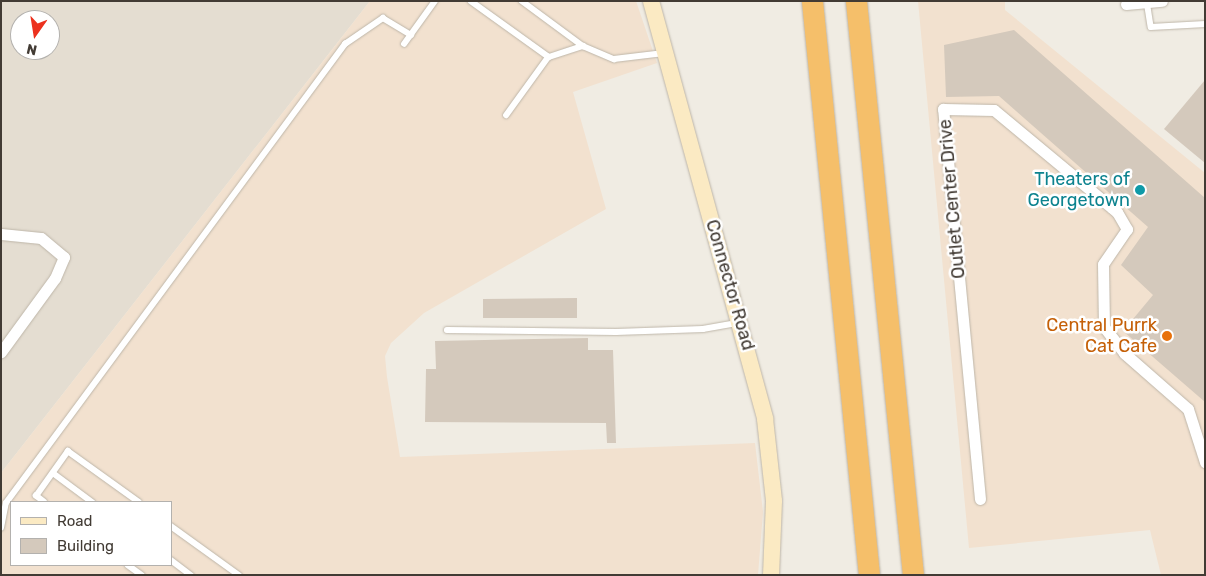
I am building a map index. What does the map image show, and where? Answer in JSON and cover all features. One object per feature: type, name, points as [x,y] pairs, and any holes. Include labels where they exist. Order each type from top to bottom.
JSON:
[{"type":"highway","points":[[812,1],[869,575]]},
{"type":"highway","points":[[856,1],[913,575]]},
{"type":"highway","points":[[864,522],[864,575]]},
{"type":"main road","name":"Connector Road","points":[[651,1],[664,53],[741,322],[771,464],[771,575]]},
{"type":"street","points":[[1126,4],[1162,1]]},
{"type":"street","name":"Outlet Center Drive","points":[[980,499],[943,109],[994,110],[1117,212],[1127,229],[1103,264],[1104,326],[1124,353],[1188,409],[1205,462]]},
{"type":"street","points":[[1,234],[41,238],[64,257],[55,278],[1,352]]},
{"type":"lane","points":[[404,44],[435,1]]},
{"type":"lane","points":[[471,1],[549,57]]},
{"type":"lane","points":[[522,1],[583,46],[628,61],[664,53]]},
{"type":"lane","points":[[1147,2],[1151,27],[1205,24]]},
{"type":"lane","points":[[1,528],[6,503],[345,44],[383,18],[410,35]]},
{"type":"lane","points":[[507,115],[549,57],[583,46]]},
{"type":"lane","points":[[448,330],[616,332],[703,329],[741,322]]},
{"type":"lane","points":[[43,501],[36,496],[68,451],[138,501]]},
{"type":"lane","points":[[52,473],[91,501]]},
{"type":"lane","points":[[172,527],[239,575]]},
{"type":"lane","points":[[172,561],[191,575]]},
{"type":"lane","points":[[129,566],[142,575]]},
{"type":"shaded area","points":[[1,1],[370,1],[1,473]]},
{"type":"shaded area","points":[[370,1],[636,1],[657,63],[573,92],[606,209],[424,313],[391,343],[385,356],[400,457],[755,443],[763,512],[758,575],[1,575],[1,473]]},
{"type":"shaded area","points":[[918,1],[1005,1],[1005,10],[1205,173],[1205,575],[1161,575],[1150,530],[969,548]]},
{"type":"building","points":[[1014,30],[1205,198],[1205,402],[1123,331],[1153,295],[1121,265],[1148,227],[999,96],[946,97],[944,45]]},
{"type":"building","points":[[1205,80],[1205,163],[1164,129]]},
{"type":"building","points":[[577,298],[577,318],[483,318],[483,299]]},
{"type":"building","points":[[588,338],[588,350],[613,350],[616,443],[607,443],[606,423],[425,422],[426,369],[436,369],[435,341]]},
{"type":"place","name":"Theaters of Georgetown","points":[[1140,190]]},
{"type":"place","name":"Central Purrk Cat Cafe","points":[[1167,336]]}]
